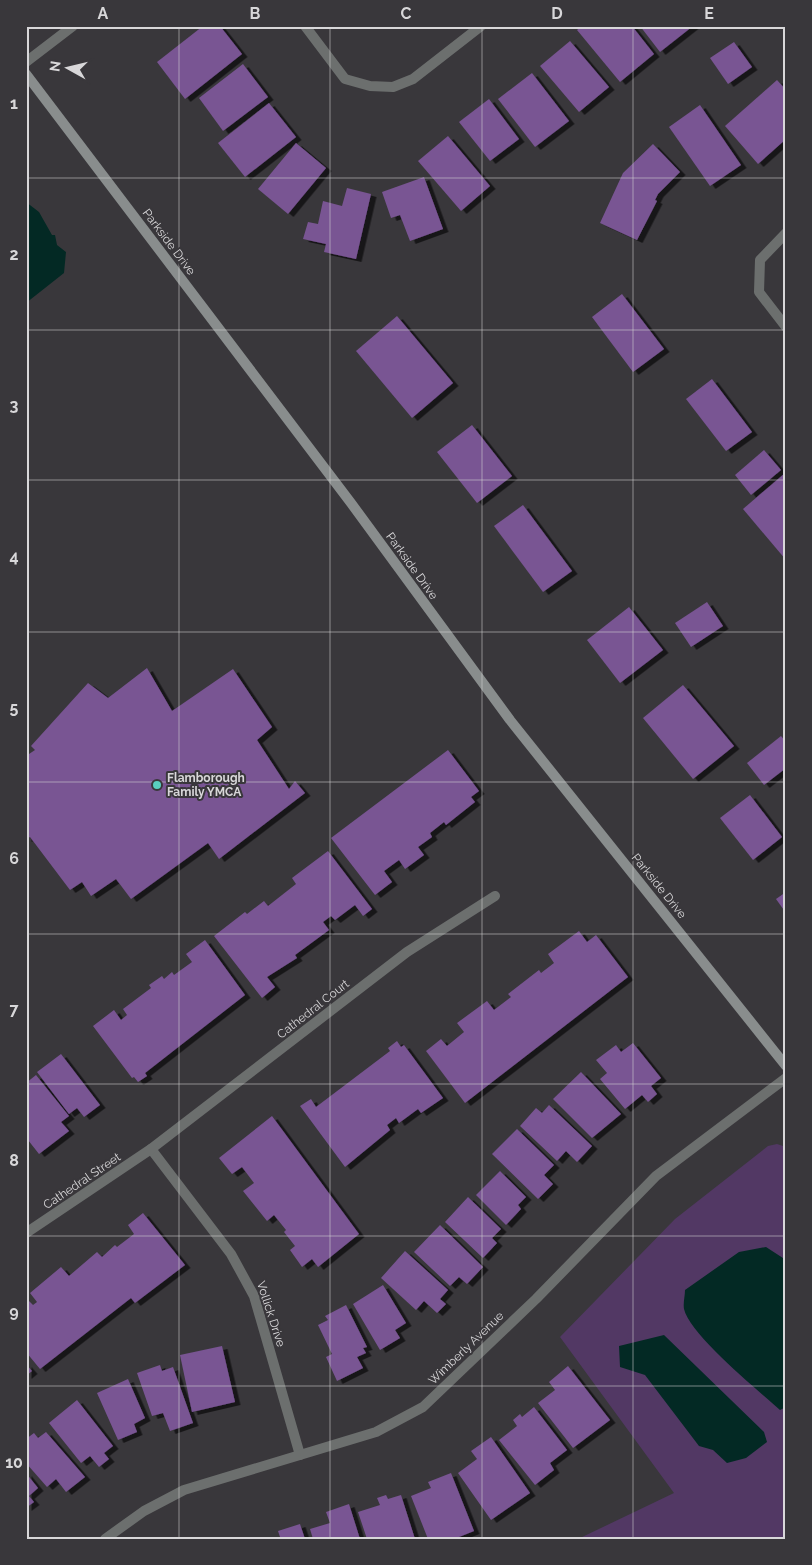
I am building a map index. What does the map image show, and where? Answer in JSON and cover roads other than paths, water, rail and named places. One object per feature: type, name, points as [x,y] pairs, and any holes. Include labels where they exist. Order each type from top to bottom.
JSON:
[{"type":"main road","name":"Parkside Drive","points":[[26,74],[351,503],[510,720],[786,1066]]},
{"type":"street","points":[[26,62],[73,26]]},
{"type":"street","points":[[304,26],[345,79],[370,86],[393,87],[413,79],[481,26]]},
{"type":"street","points":[[786,233],[760,260],[759,292],[786,327]]},
{"type":"street","name":"Cathedral Court","points":[[151,1149],[407,952],[495,896]]},
{"type":"street","name":"Wimberly Avenue","points":[[105,1539],[144,1511],[184,1490],[376,1432],[423,1407],[536,1299],[656,1176],[786,1078]]},
{"type":"street","name":"Cathedral Street","points":[[26,1233],[151,1149]]},
{"type":"street","name":"Vollick Drive","points":[[151,1149],[231,1254],[247,1281],[254,1296],[300,1454]]},
{"type":"place","name":"Flamborough Family YMCA","points":[[157,785]]}]
